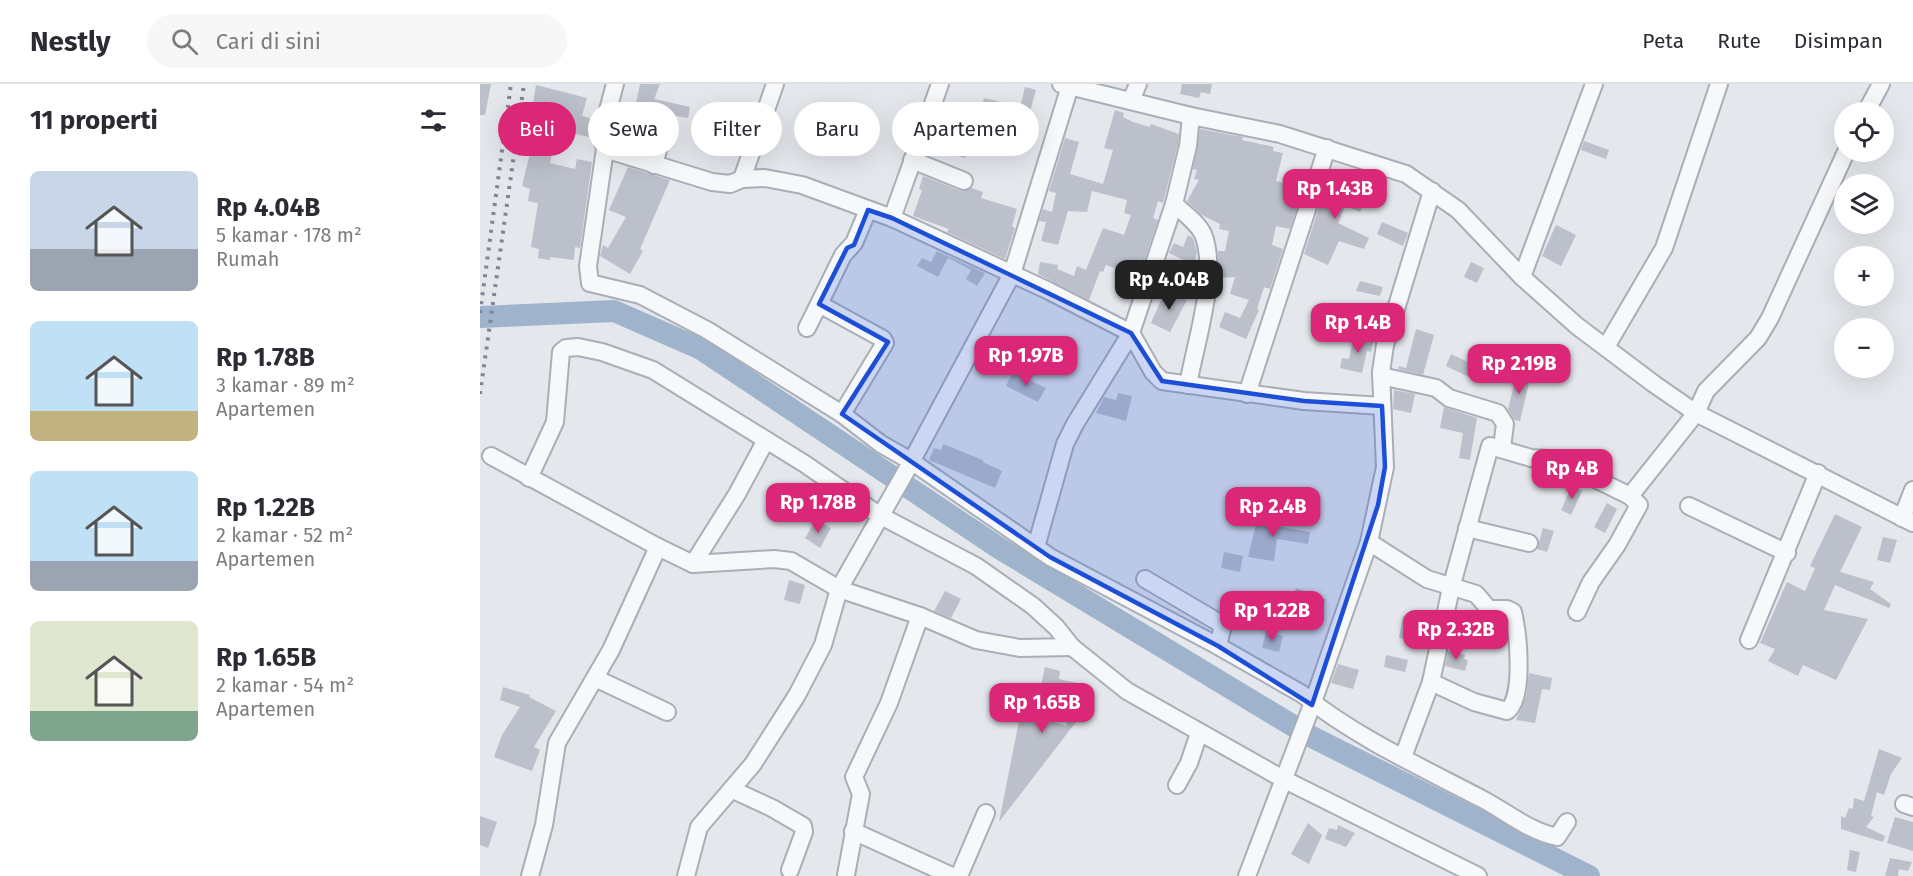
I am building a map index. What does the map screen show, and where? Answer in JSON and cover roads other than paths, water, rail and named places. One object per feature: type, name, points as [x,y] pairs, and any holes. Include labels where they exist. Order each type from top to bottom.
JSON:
[{"type":"street","points":[[610,102],[615,84]]},
{"type":"street","points":[[742,179],[775,84]]},
{"type":"street","points":[[892,218],[940,84]]},
{"type":"street","points":[[1131,101],[1137,84]]},
{"type":"street","points":[[1522,277],[1594,84]]},
{"type":"street","points":[[1606,347],[1664,248],[1719,84]]},
{"type":"street","points":[[1871,102],[1881,84]]},
{"type":"street","points":[[686,876],[699,827],[753,764],[797,695],[823,645],[839,589],[910,464],[1012,274],[1066,85],[1191,116],[1280,134],[1406,174],[1458,210],[1522,277],[1577,326],[1696,413],[1818,473],[1907,521],[1913,490]]},
{"type":"street","points":[[1036,547],[1065,444],[1131,333],[1174,204],[1188,146],[1191,116]]},
{"type":"street","points":[[1247,394],[1327,148]]},
{"type":"street","points":[[604,156],[588,266],[590,283],[652,300],[746,353],[842,414],[910,464],[1036,547],[1302,694],[1310,709],[1491,804],[1515,820],[1554,837],[1559,835],[1566,822]]},
{"type":"street","points":[[626,156],[712,182],[730,184],[742,179],[765,178],[802,185],[892,218],[1131,333],[1157,378],[1172,384],[1304,401],[1382,406]]},
{"type":"street","points":[[654,165],[656,156]]},
{"type":"street","points":[[912,160],[964,181]]},
{"type":"street","points":[[1629,496],[1696,413],[1706,391],[1758,338],[1770,318],[1841,162]]},
{"type":"street","points":[[1247,876],[1310,709],[1369,542],[1384,467],[1381,376],[1385,345],[1432,191]]},
{"type":"street","points":[[1174,204],[1197,224],[1202,233],[1206,252],[1205,310],[1188,385]]},
{"type":"street","points":[[807,328],[843,255],[854,243],[868,210]]},
{"type":"street","points":[[819,304],[883,339],[885,343],[842,414]]},
{"type":"street","points":[[529,478],[555,422],[561,352],[566,348],[602,352],[653,370],[766,440],[879,515],[976,566],[1033,606],[1056,627],[1072,647],[1128,691],[1283,779],[1453,871],[1478,876]]},
{"type":"street","points":[[1381,376],[1436,388],[1449,398],[1498,414],[1505,424],[1502,448]]},
{"type":"street","points":[[693,564],[737,494],[766,440]]},
{"type":"street","points":[[1403,757],[1431,682],[1451,588],[1488,447],[1492,445],[1531,458],[1549,459],[1565,464],[1637,502],[1638,509],[1591,582],[1577,612]]},
{"type":"street","points":[[491,456],[693,564],[728,564],[774,559],[791,561],[839,589],[920,616],[986,643],[1020,648],[1072,647]]},
{"type":"street","points":[[1749,640],[1787,554],[1818,473]]},
{"type":"street","points":[[1689,506],[1787,554]]},
{"type":"street","points":[[1467,528],[1529,543]]},
{"type":"street","points":[[1369,542],[1419,574],[1451,588],[1476,594],[1489,609],[1507,609],[1513,612],[1518,632],[1518,651],[1515,699],[1507,711],[1474,702],[1431,682]]},
{"type":"street","points":[[530,876],[544,825],[557,744],[611,650],[658,547]]},
{"type":"street","points":[[1145,579],[1223,625],[1218,646]]},
{"type":"street","points":[[846,876],[861,794],[854,777],[889,703],[920,616]]},
{"type":"street","points":[[595,678],[668,712]]},
{"type":"street","points":[[1177,785],[1189,763],[1199,732]]},
{"type":"street","points":[[733,790],[772,808],[803,826],[804,832],[790,870]]},
{"type":"street","points":[[960,876],[986,813]]},
{"type":"street","points":[[853,831],[952,876]]},
{"type":"waterway","points":[[480,317],[614,311],[701,349],[999,548],[1310,736],[1589,876]]},
{"type":"railway","points":[[480,313],[511,84]]},
{"type":"railway","points":[[480,394],[524,84]]}]
